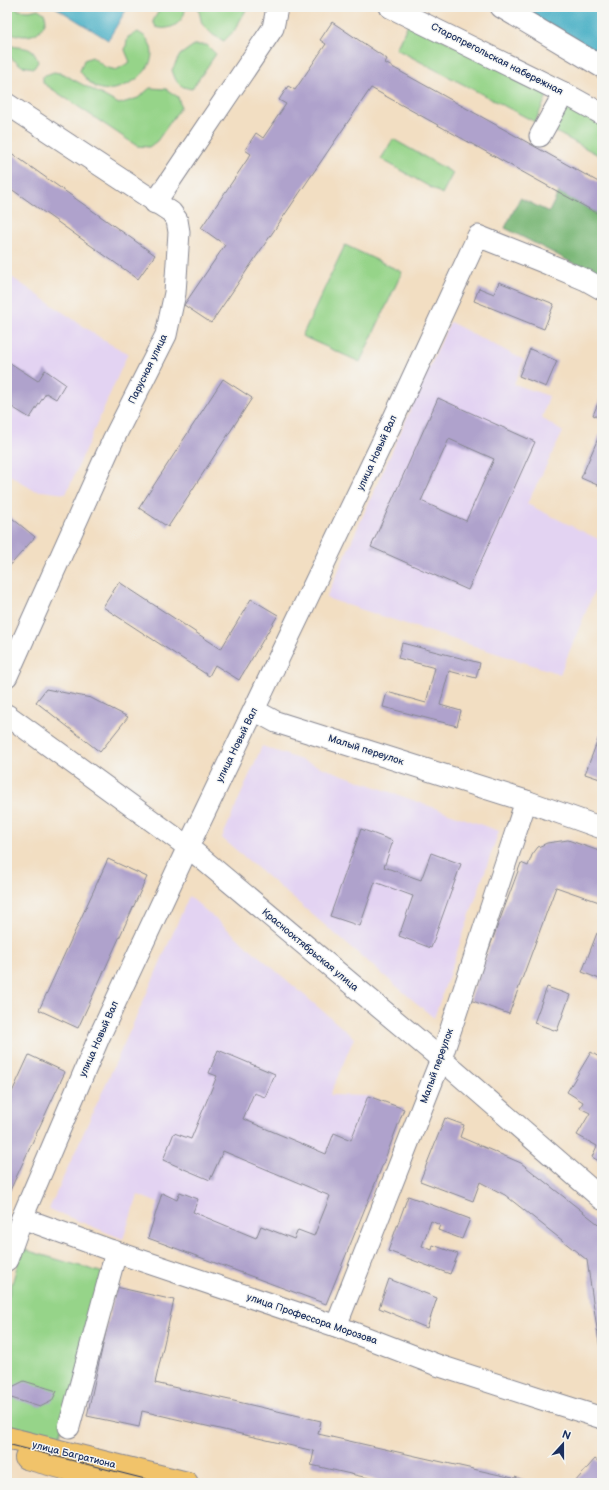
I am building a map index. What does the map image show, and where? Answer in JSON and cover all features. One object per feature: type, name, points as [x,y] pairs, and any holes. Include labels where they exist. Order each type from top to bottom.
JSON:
[{"type":"main road","name":"улица Багратиона","points":[[7,1438],[187,1483]]},
{"type":"main road","name":"улица Багратиона","points":[[7,1453],[86,1479],[121,1483]]},
{"type":"street","points":[[155,203],[273,28],[282,7]]},
{"type":"street","name":"Старопрегольская набережная","points":[[390,7],[564,92],[602,114]]},
{"type":"street","points":[[501,7],[602,67]]},
{"type":"street","points":[[540,136],[564,92]]},
{"type":"street","name":"Парусная улица","points":[[7,104],[155,203],[171,212],[177,220],[179,232],[175,293],[166,335],[113,440],[7,676]]},
{"type":"street","name":"улица Новый Вал","points":[[8,1250],[100,1035],[478,236],[542,261],[586,280],[602,289]]},
{"type":"street","name":"Малый переулок","points":[[254,710],[276,722],[526,801],[602,828]]},
{"type":"street","name":"Краснооктябрьская улица","points":[[7,715],[188,847],[441,1059],[602,1200]]},
{"type":"street","name":"Малый переулок","points":[[336,1326],[441,1059],[526,801]]},
{"type":"street","name":"улица Профессора Морозова","points":[[22,1218],[116,1252],[336,1326],[438,1364],[602,1418]]},
{"type":"street","points":[[69,1427],[116,1252]]},
{"type":"shaded area","points":[[7,274],[108,343],[128,353],[66,494],[33,490],[7,473]]},
{"type":"shaded area","points":[[450,322],[524,360],[514,384],[549,396],[542,418],[563,432],[527,504],[602,541],[602,573],[560,674],[326,598]]},
{"type":"shaded area","points":[[262,746],[499,831],[434,1018],[222,838]]},
{"type":"shaded area","points":[[189,896],[354,1038],[330,1095],[368,1096],[404,1109],[326,1304],[148,1238],[158,1203],[138,1195],[123,1239],[49,1209],[143,1002]]},
{"type":"green space","points":[[7,7],[17,7],[18,10],[29,11],[38,9],[44,13],[46,19],[44,25],[36,33],[26,36],[20,36],[9,32],[7,28]]},
{"type":"green space","points":[[162,7],[185,7],[185,11],[180,21],[174,26],[166,28],[156,27],[153,21]]},
{"type":"green space","points":[[198,7],[245,7],[246,10],[234,31],[224,41],[213,35],[202,24]]},
{"type":"green space","points":[[409,22],[548,94],[535,122],[396,49]]},
{"type":"green space","points":[[138,32],[146,38],[151,49],[151,59],[147,68],[140,76],[121,87],[111,89],[101,89],[89,82],[80,71],[84,60],[92,57],[105,67],[116,70],[130,62],[125,50],[128,37]]},
{"type":"green space","points":[[7,44],[26,48],[33,52],[38,62],[34,68],[22,66],[7,55]]},
{"type":"green space","points":[[194,45],[207,45],[216,54],[192,89],[184,87],[178,83],[172,70],[180,55]]},
{"type":"green space","points":[[54,72],[64,74],[119,104],[138,98],[150,88],[166,89],[178,97],[181,107],[157,141],[149,147],[137,146],[43,83],[43,76]]},
{"type":"green space","points":[[567,106],[602,126],[602,157],[554,131]]},
{"type":"green space","points":[[393,139],[453,173],[442,194],[381,159]]},
{"type":"green space","points":[[559,192],[602,216],[602,278],[505,228],[520,198],[549,212]]},
{"type":"green space","points":[[345,245],[402,272],[360,362],[302,336]]},
{"type":"green space","points":[[22,1249],[107,1274],[59,1439],[7,1424],[7,1301]]},
{"type":"water","points":[[55,7],[128,7],[108,40]]},
{"type":"water","points":[[508,7],[602,7],[602,63]]},
{"type":"building","points":[[332,22],[387,59],[385,63],[602,184],[602,216],[371,88],[211,323],[184,305],[225,245],[201,228],[251,154],[245,150],[256,133],[263,138],[286,104],[279,100],[288,86],[295,90],[326,44],[320,40]]},
{"type":"building","points":[[7,150],[155,255],[138,279],[7,186]]},
{"type":"building","points":[[499,282],[554,304],[544,329],[474,301],[479,288],[494,294]]},
{"type":"building","points":[[530,349],[557,361],[546,387],[519,376]]},
{"type":"building","points":[[7,361],[38,381],[45,370],[65,384],[56,399],[46,393],[30,418],[7,404]]},
{"type":"building","points":[[223,379],[252,398],[168,527],[139,508]]},
{"type":"building","points":[[602,394],[602,419],[593,415]]},
{"type":"building","points":[[438,398],[535,442],[468,590],[371,547]],"holes":[[[449,439],[494,459],[466,521],[421,501]]]},
{"type":"building","points":[[602,429],[602,487],[581,478]]},
{"type":"building","points":[[7,514],[35,537],[7,569]]},
{"type":"building","points":[[119,582],[221,649],[251,599],[278,615],[239,680],[215,665],[209,676],[103,607]]},
{"type":"building","points":[[402,643],[480,663],[476,678],[449,671],[440,705],[461,711],[457,726],[383,707],[387,692],[426,703],[435,668],[398,658]]},
{"type":"building","points":[[46,689],[91,698],[128,717],[100,752],[36,702]]},
{"type":"building","points":[[602,729],[602,773],[600,779],[585,774]]},
{"type":"building","points":[[361,829],[393,841],[384,867],[421,880],[431,853],[461,864],[431,948],[399,936],[413,896],[375,882],[360,926],[330,916]]},
{"type":"building","points":[[568,840],[602,852],[602,903],[556,887],[509,1014],[470,1000],[521,863],[528,866],[532,855],[538,847],[547,843]]},
{"type":"building","points":[[108,859],[147,877],[78,1028],[39,1010]]},
{"type":"building","points":[[597,933],[602,935],[602,980],[582,972]]},
{"type":"building","points":[[547,987],[570,995],[557,1031],[534,1023]]},
{"type":"building","points":[[218,1050],[275,1074],[265,1097],[254,1093],[243,1119],[326,1154],[334,1133],[351,1140],[368,1096],[404,1109],[326,1304],[148,1238],[162,1193],[177,1200],[180,1192],[198,1199],[193,1212],[256,1238],[261,1226],[294,1239],[298,1230],[314,1236],[330,1196],[223,1151],[210,1180],[163,1160],[174,1133],[191,1139],[217,1076],[209,1073]]},
{"type":"building","points":[[591,1052],[602,1059],[602,1163],[592,1157],[597,1146],[577,1135],[590,1113],[580,1108],[583,1102],[567,1092]]},
{"type":"building","points":[[29,1055],[65,1072],[7,1197],[7,1103]]},
{"type":"building","points":[[445,1118],[464,1125],[460,1137],[521,1163],[602,1227],[602,1363],[587,1260],[505,1195],[480,1182],[473,1201],[420,1181]]},
{"type":"building","points":[[408,1196],[470,1219],[462,1239],[438,1230],[440,1225],[431,1221],[422,1246],[432,1250],[433,1245],[458,1254],[450,1274],[388,1251]]},
{"type":"building","points":[[389,1279],[437,1298],[427,1328],[379,1308]]},
{"type":"building","points":[[116,1287],[174,1300],[155,1383],[321,1421],[318,1434],[513,1478],[511,1483],[390,1483],[311,1465],[314,1451],[142,1411],[139,1427],[87,1416]]},
{"type":"building","points":[[24,1381],[57,1391],[52,1401],[40,1407],[8,1397],[10,1388]]},
{"type":"building","points":[[595,1459],[602,1464],[602,1483],[574,1483]]},
{"type":"building","points":[[515,1477],[531,1483],[514,1483]]},
{"type":"tram line","points":[[7,1444],[161,1483]]}]
